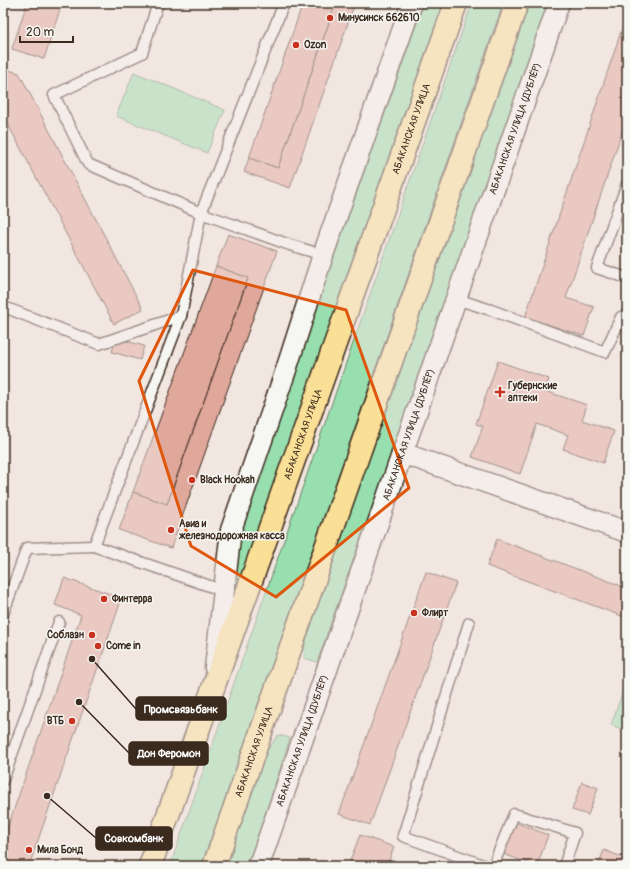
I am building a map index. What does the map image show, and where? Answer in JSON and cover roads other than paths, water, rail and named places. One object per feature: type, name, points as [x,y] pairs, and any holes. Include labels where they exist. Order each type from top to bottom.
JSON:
[{"type":"main road","name":"АБАКАНСКАЯ УЛИЦА","points":[[150,866],[456,3]]},
{"type":"main road","name":"АБАКАНСКАЯ УЛИЦА","points":[[214,866],[517,3]]},
{"type":"street","points":[[212,692],[230,530],[286,370],[323,255],[412,3]]},
{"type":"street","name":"АБАКАНСКАЯ УЛИЦА (ДУБЛЁР)","points":[[256,866],[260,862],[559,3]]},
{"type":"street","points":[[402,453],[627,532]]},
{"type":"lane","points":[[158,3],[142,53],[54,95],[88,164],[201,213],[290,245],[323,255]]},
{"type":"lane","points":[[94,546],[181,316],[201,213],[284,3]]},
{"type":"lane","points":[[627,184],[597,268],[627,278]]},
{"type":"lane","points":[[456,299],[491,310],[605,352],[621,317],[627,315]]},
{"type":"lane","points":[[3,307],[99,344],[181,316]]},
{"type":"lane","points":[[3,614],[27,548],[94,546],[224,591]]},
{"type":"lane","points":[[3,780],[59,622]]},
{"type":"lane","points":[[469,623],[403,836],[483,866]]},
{"type":"lane","points":[[493,866],[514,814],[575,833],[564,866]]},
{"type":"place","name":"Минусинск 662610","points":[[330,18]]},
{"type":"place","name":"Ozon","points":[[296,45]]},
{"type":"place","name":"Губернские аптеки","points":[[500,392]]},
{"type":"place","name":"Black Hookah","points":[[192,480]]},
{"type":"place","name":"Авиа и железнодорожная касса","points":[[171,530]]},
{"type":"place","name":"Финтерра","points":[[104,599]]},
{"type":"place","name":"Флирт","points":[[414,613]]},
{"type":"place","name":"Соблазн","points":[[92,635]]},
{"type":"place","name":"Come in","points":[[98,646]]},
{"type":"place","name":"Промсвязьбанк","points":[[92,659]]},
{"type":"place","name":"Дон Феромон","points":[[79,702]]},
{"type":"place","name":"ВТБ","points":[[72,721]]},
{"type":"place","name":"Совкомбанк","points":[[47,796]]},
{"type":"place","name":"Мила Бонд","points":[[29,850]]}]
